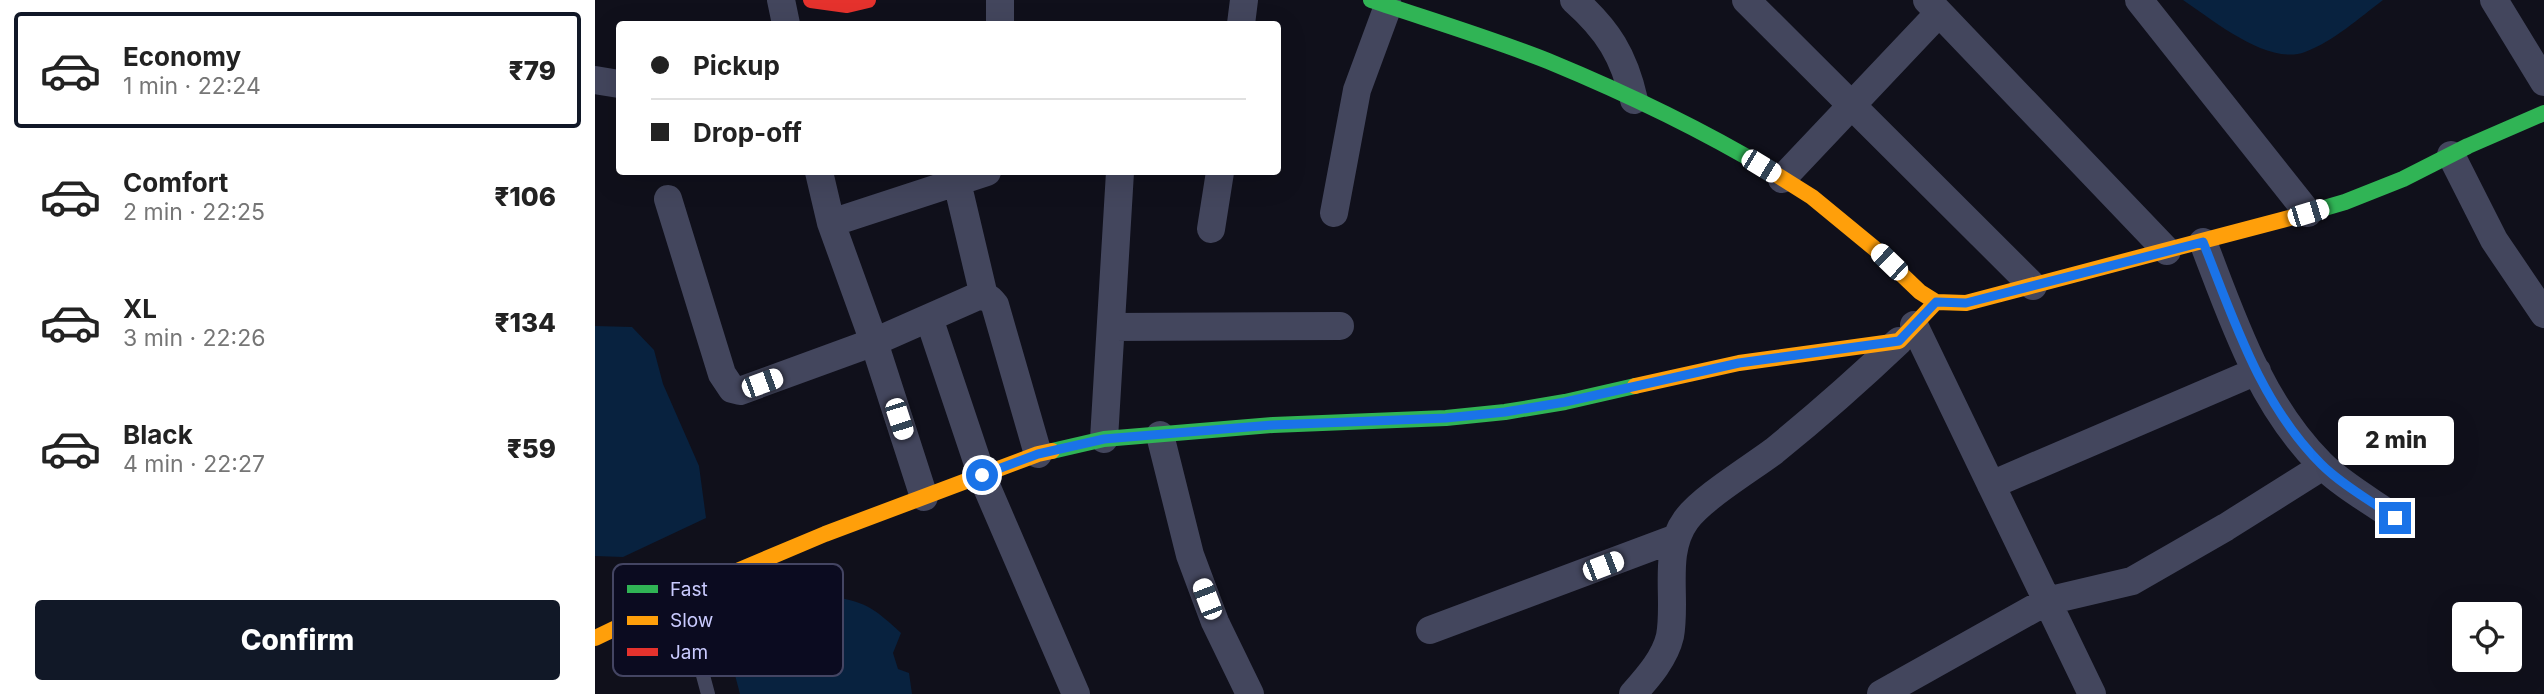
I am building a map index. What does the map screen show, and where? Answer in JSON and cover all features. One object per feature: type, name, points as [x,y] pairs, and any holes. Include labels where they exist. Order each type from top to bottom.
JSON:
[{"type":"street","points":[[781,0],[785,21]]},
{"type":"street","points":[[811,0],[853,2]]},
{"type":"street","points":[[1000,0],[1000,21]]},
{"type":"street","points":[[1241,21],[1244,0]]},
{"type":"street","points":[[1746,0],[2033,286]]},
{"type":"street","points":[[2139,0],[2308,213]]},
{"type":"street","points":[[2494,0],[2544,82]]},
{"type":"street","points":[[1334,213],[1357,90],[1379,3],[1547,61],[1634,100],[1740,153],[1812,197],[1874,248],[1920,292],[1936,302],[1966,303],[2308,213],[2403,179],[2544,113]]},
{"type":"street","points":[[1590,5],[1628,72],[1634,100]]},
{"type":"street","points":[[1782,179],[1852,105],[1933,6],[2167,251]]},
{"type":"street","points":[[595,80],[616,84]]},
{"type":"street","points":[[2451,155],[2494,240],[2544,314]]},
{"type":"street","points":[[819,175],[831,223],[874,342],[924,497]]},
{"type":"street","points":[[831,223],[978,175]]},
{"type":"street","points":[[1104,439],[1120,175]]},
{"type":"street","points":[[1212,229],[1220,175]]},
{"type":"street","points":[[957,182],[984,296]]},
{"type":"street","points":[[668,199],[722,374],[732,390],[740,391],[874,342],[984,296],[991,299],[995,305],[1038,454]]},
{"type":"street","points":[[2203,242],[2239,336],[2289,429],[2323,466],[2395,518]]},
{"type":"street","points":[[1633,694],[1659,662],[1669,638],[1672,559],[1676,538],[1686,520],[1698,507],[1774,451],[1846,391],[1936,302]]},
{"type":"street","points":[[929,318],[982,475],[1076,694]]},
{"type":"street","points":[[1111,327],[1340,326]]},
{"type":"street","points":[[755,564],[825,534],[1038,454],[1104,439],[1273,425],[1446,418],[1505,412],[1565,402],[1739,363],[1907,333]]},
{"type":"street","points":[[1907,333],[1991,485],[2092,694]]},
{"type":"street","points":[[1991,485],[2257,371]]},
{"type":"street","points":[[1160,435],[1190,555],[1215,622],[1250,694]]},
{"type":"street","points":[[1881,694],[2047,601],[2132,581],[2227,527],[2323,466]]},
{"type":"street","points":[[1430,629],[1676,538]]},
{"type":"street","points":[[595,638],[613,629]]},
{"type":"lane","points":[[703,676],[708,694]]},
{"type":"water","points":[[2183,0],[2383,0],[2326,42],[2305,52],[2290,55],[2275,53],[2241,39]]},
{"type":"water","points":[[595,326],[632,327],[654,350],[663,384],[699,466],[706,518],[623,557],[595,556]]},
{"type":"water","points":[[843,599],[871,608],[901,633],[893,653],[898,669],[909,673],[912,694],[740,694],[735,676],[843,676]]},
{"type":"traffic: fast","points":[[1371,0],[1548,61],[1688,125],[1769,170]]},
{"type":"traffic: fast","points":[[2297,216],[2345,202],[2403,179],[2468,146],[2544,113]]},
{"type":"traffic: fast","points":[[1052,451],[1104,439],[1273,425],[1446,418],[1505,412],[1635,386]]},
{"type":"traffic: slow","points":[[1769,170],[1812,197],[1874,248],[1920,292],[1936,302],[1966,303],[2297,216]]},
{"type":"traffic: slow","points":[[1635,386],[1739,363],[1899,341],[1936,302]]},
{"type":"traffic: slow","points":[[754,564],[825,534],[1052,451]]},
{"type":"traffic: slow","points":[[595,638],[613,629]]},
{"type":"traffic: jam","points":[[811,0],[847,5],[868,0]]},
{"type":"route","points":[[982,475],[1038,454],[1104,439],[1273,425],[1446,418],[1505,412],[1565,402],[1739,363],[1899,341],[1936,302],[1966,303],[2203,242],[2239,336],[2289,429],[2323,466],[2395,518]]}]
